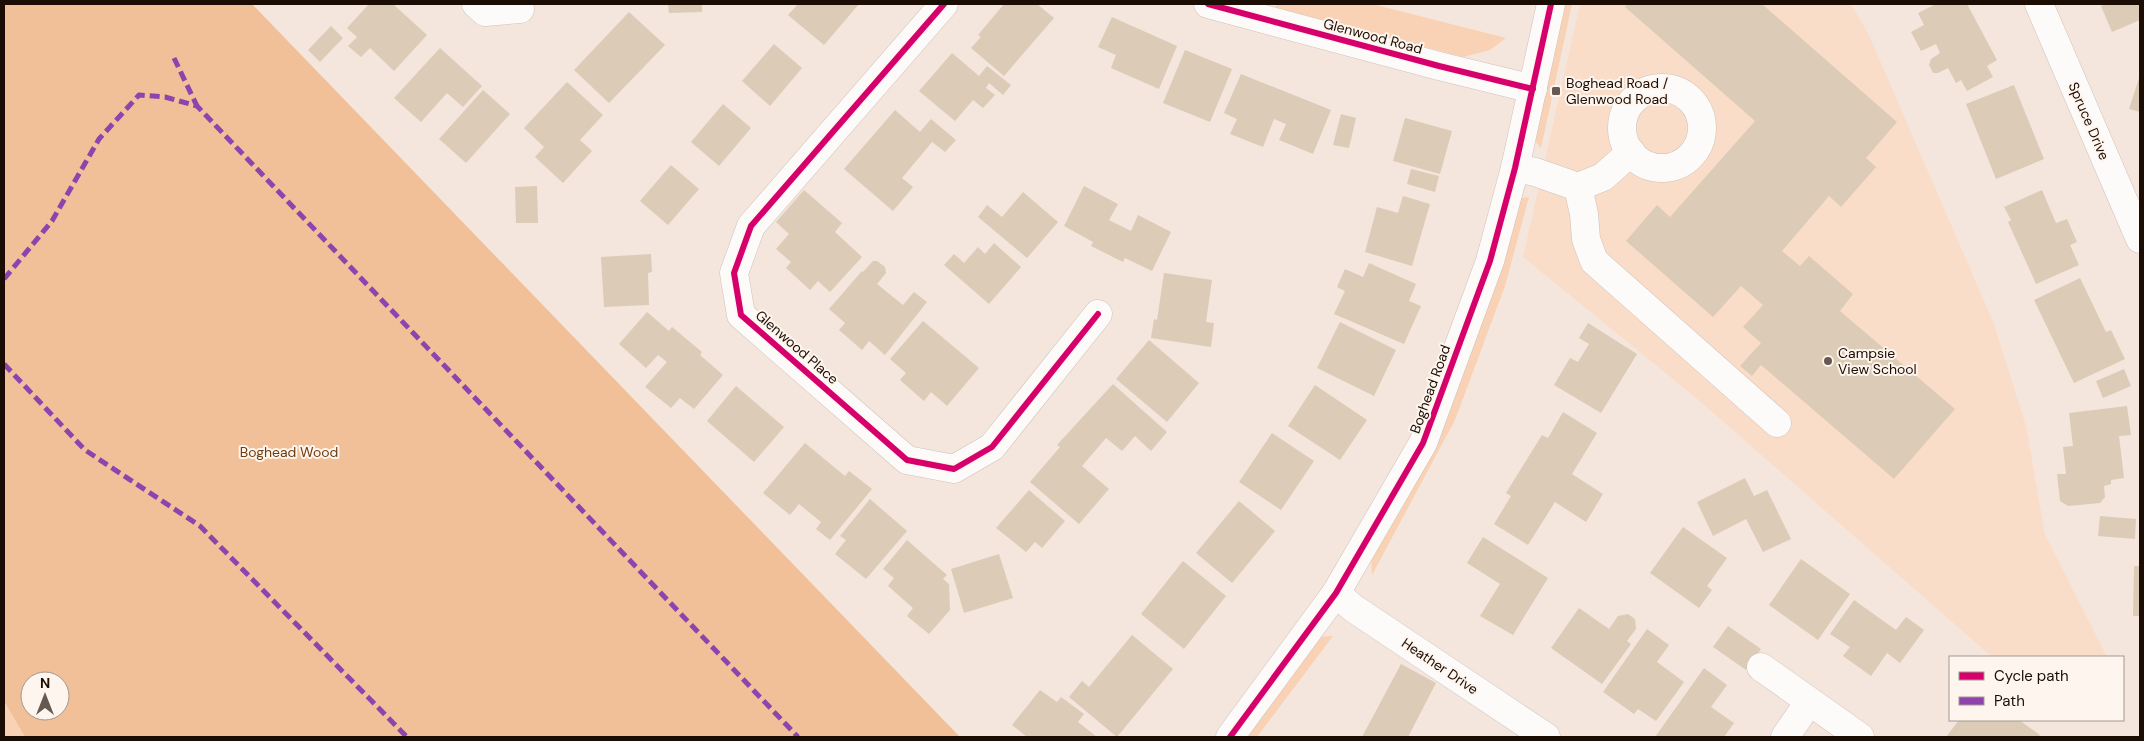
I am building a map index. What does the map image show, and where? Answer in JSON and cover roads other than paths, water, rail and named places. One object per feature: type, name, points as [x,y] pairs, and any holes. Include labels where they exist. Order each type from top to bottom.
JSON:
[{"type":"street","points":[[476,4],[484,12],[520,9]]},
{"type":"street","name":"Glenwood Place","points":[[944,4],[751,226],[734,273],[741,315],[907,460],[954,469],[992,447],[1098,314]]},
{"type":"street","name":"Boghead Road","points":[[1230,737],[1336,593],[1423,443],[1490,261],[1515,168],[1551,4]]},
{"type":"street","name":"Spruce Drive","points":[[2039,4],[2138,226]]},
{"type":"street","name":"Glenwood Road","points":[[1218,5],[1533,89]]},
{"type":"street","points":[[1515,168],[1535,172],[1578,187],[1603,177],[1631,152]]},
{"type":"street","points":[[1578,187],[1584,214],[1586,239],[1594,261],[1777,422]]},
{"type":"street","name":"Heather Drive","points":[[1336,593],[1353,608],[1546,737]]},
{"type":"street","points":[[1761,667],[1860,737]]},
{"type":"street","points":[[1785,737],[1809,702]]},
{"type":"place","name":"Boghead Road / Glenwood Road","points":[[1556,91]]},
{"type":"place","name":"Campsie View School","points":[[1828,361]]},
{"type":"park label","name":"Boghead Wood","points":[[289,452]]}]
